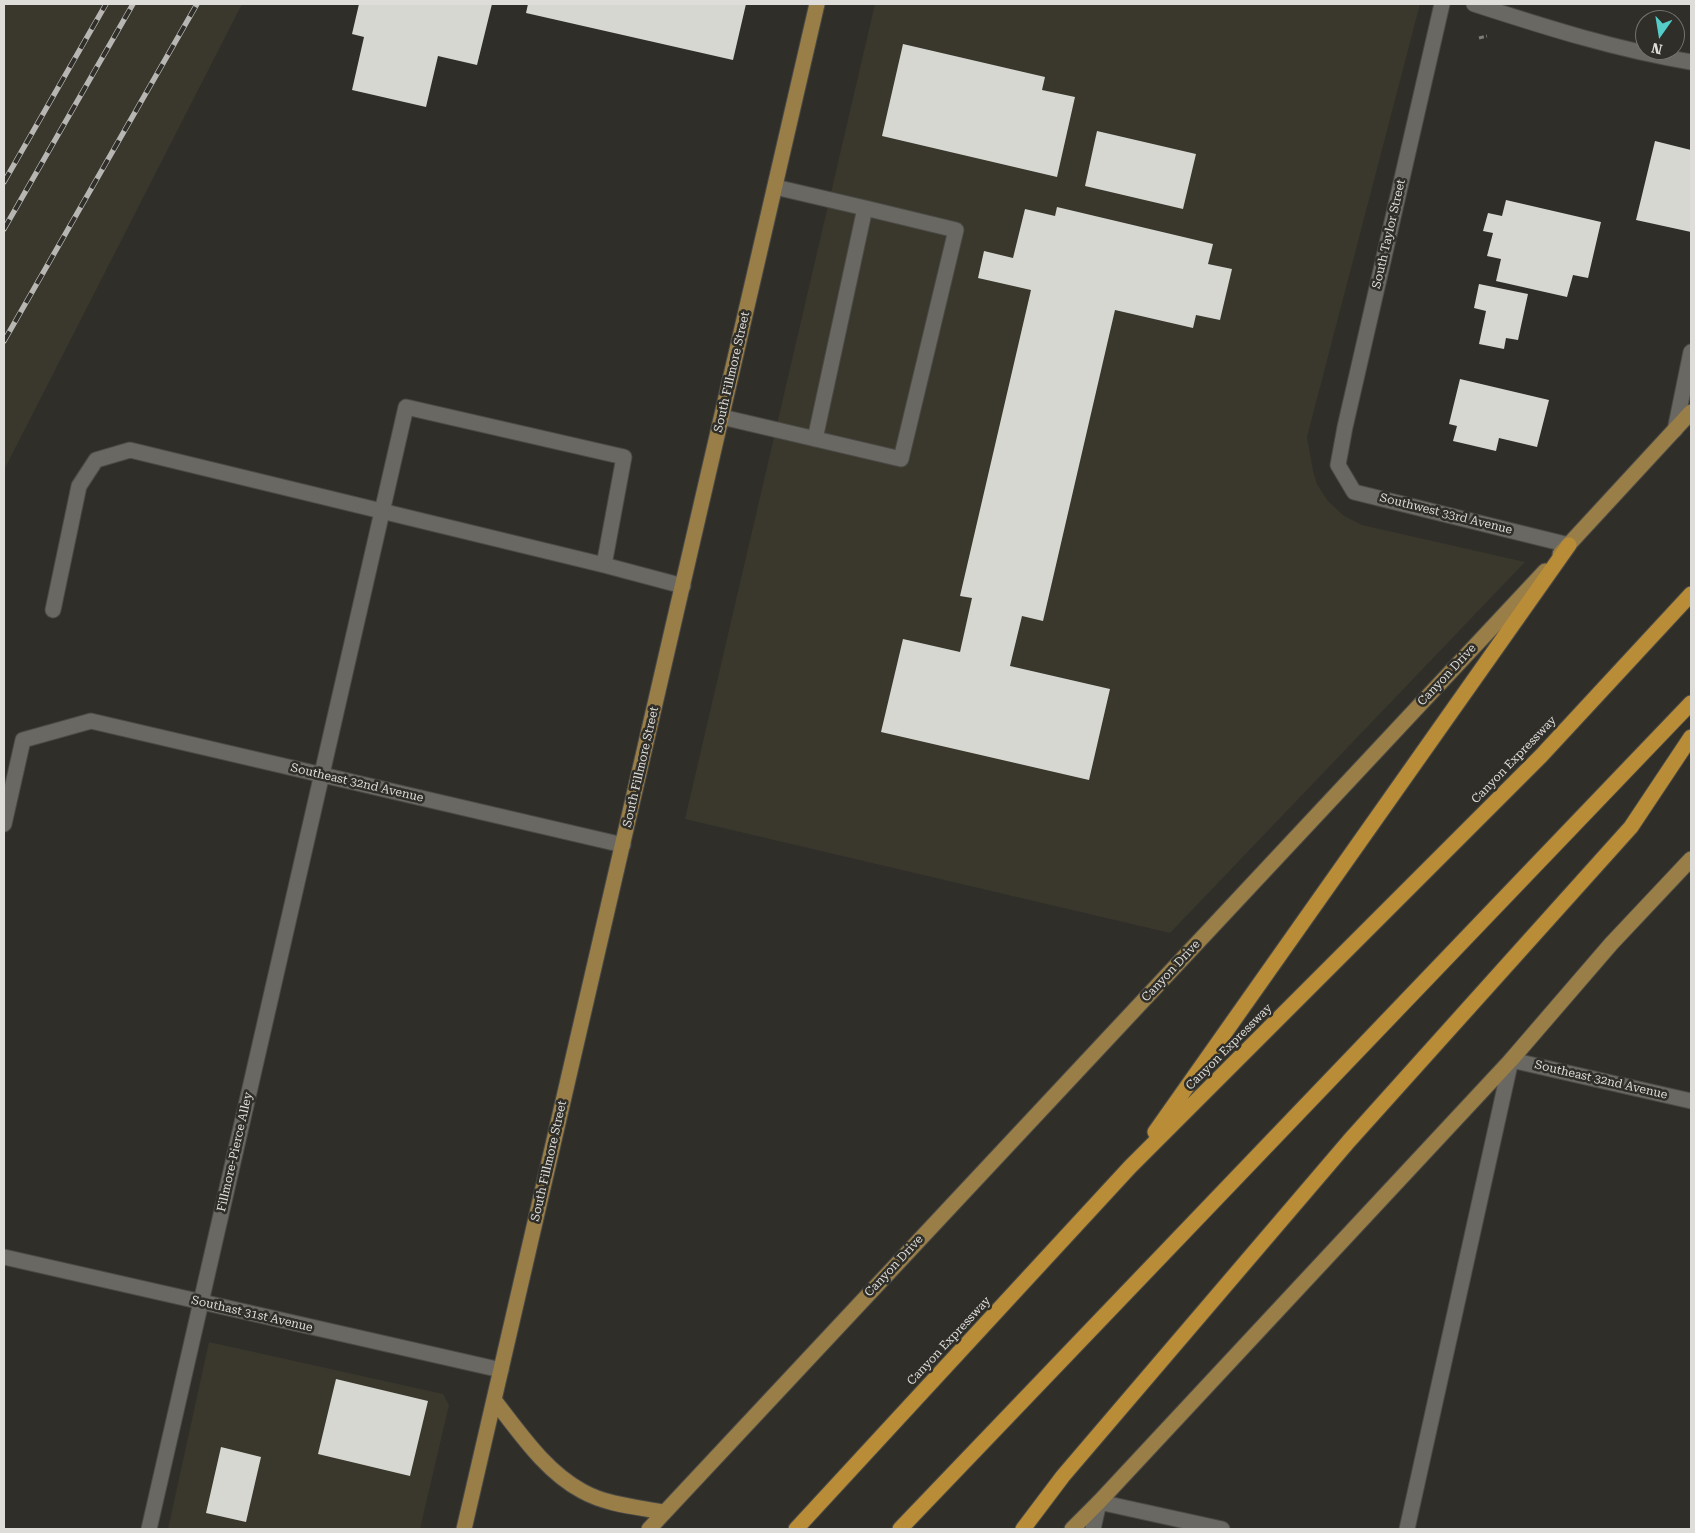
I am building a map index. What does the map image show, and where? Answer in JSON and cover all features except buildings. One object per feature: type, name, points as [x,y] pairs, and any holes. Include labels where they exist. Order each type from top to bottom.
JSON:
[{"type":"highway","points":[[1130,1168],[1570,545]]},
{"type":"highway","name":"Canyon Expressway","points":[[796,1529],[1130,1168],[1541,756],[1691,594]]},
{"type":"highway","points":[[900,1529],[1691,703]]},
{"type":"highway","points":[[1022,1529],[1063,1476],[1349,1141],[1631,827],[1691,737]]},
{"type":"main road","name":"South Fillmore Street","points":[[464,1529],[817,4]]},
{"type":"main road","name":"Canyon Drive","points":[[649,1529],[1570,545],[1691,412]]},
{"type":"main road","points":[[1072,1529],[1510,1060],[1611,944],[1691,859]]},
{"type":"main road","points":[[494,1400],[536,1453],[560,1476],[583,1492],[615,1503],[664,1512]]},
{"type":"street","name":"South Taylor Street","points":[[1338,465],[1345,427],[1442,4]]},
{"type":"street","points":[[1474,4],[1575,36],[1691,62]]},
{"type":"street","points":[[722,417],[901,459],[956,230],[775,187]]},
{"type":"street","points":[[815,439],[865,208]]},
{"type":"street","points":[[1675,430],[1691,352]]},
{"type":"street","name":"Fillmore-Pierce Alley","points":[[150,1529],[200,1302],[323,775],[406,407],[624,457],[604,565]]},
{"type":"street","points":[[53,610],[78,486],[96,460],[130,450],[604,565],[682,586]]},
{"type":"street","name":"Southwest 33rd Avenue","points":[[1338,465],[1354,492],[1570,545]]},
{"type":"street","name":"Southeast 32nd Avenue","points":[[4,824],[23,740],[91,721],[623,845]]},
{"type":"street","points":[[1407,1529],[1510,1060]]},
{"type":"street","name":"Southeast 32nd Avenue","points":[[1510,1060],[1691,1100]]},
{"type":"street","name":"Southast 31st Avenue","points":[[4,1257],[501,1370]]},
{"type":"street","points":[[1093,1529],[1099,1502],[1222,1529]]},
{"type":"shaded area","points":[[4,4],[242,4],[4,470]]},
{"type":"shaded area","points":[[875,4],[1420,4],[1307,437],[1313,471],[1317,484],[1327,500],[1344,516],[1362,525],[1525,562],[1170,933],[685,819]]},
{"type":"shaded area","points":[[209,1342],[443,1394],[449,1405],[420,1529],[168,1529]]},
{"type":"railway","points":[[4,182],[106,4]]},
{"type":"railway","points":[[4,229],[133,4]]},
{"type":"railway","points":[[4,341],[197,4]]}]
